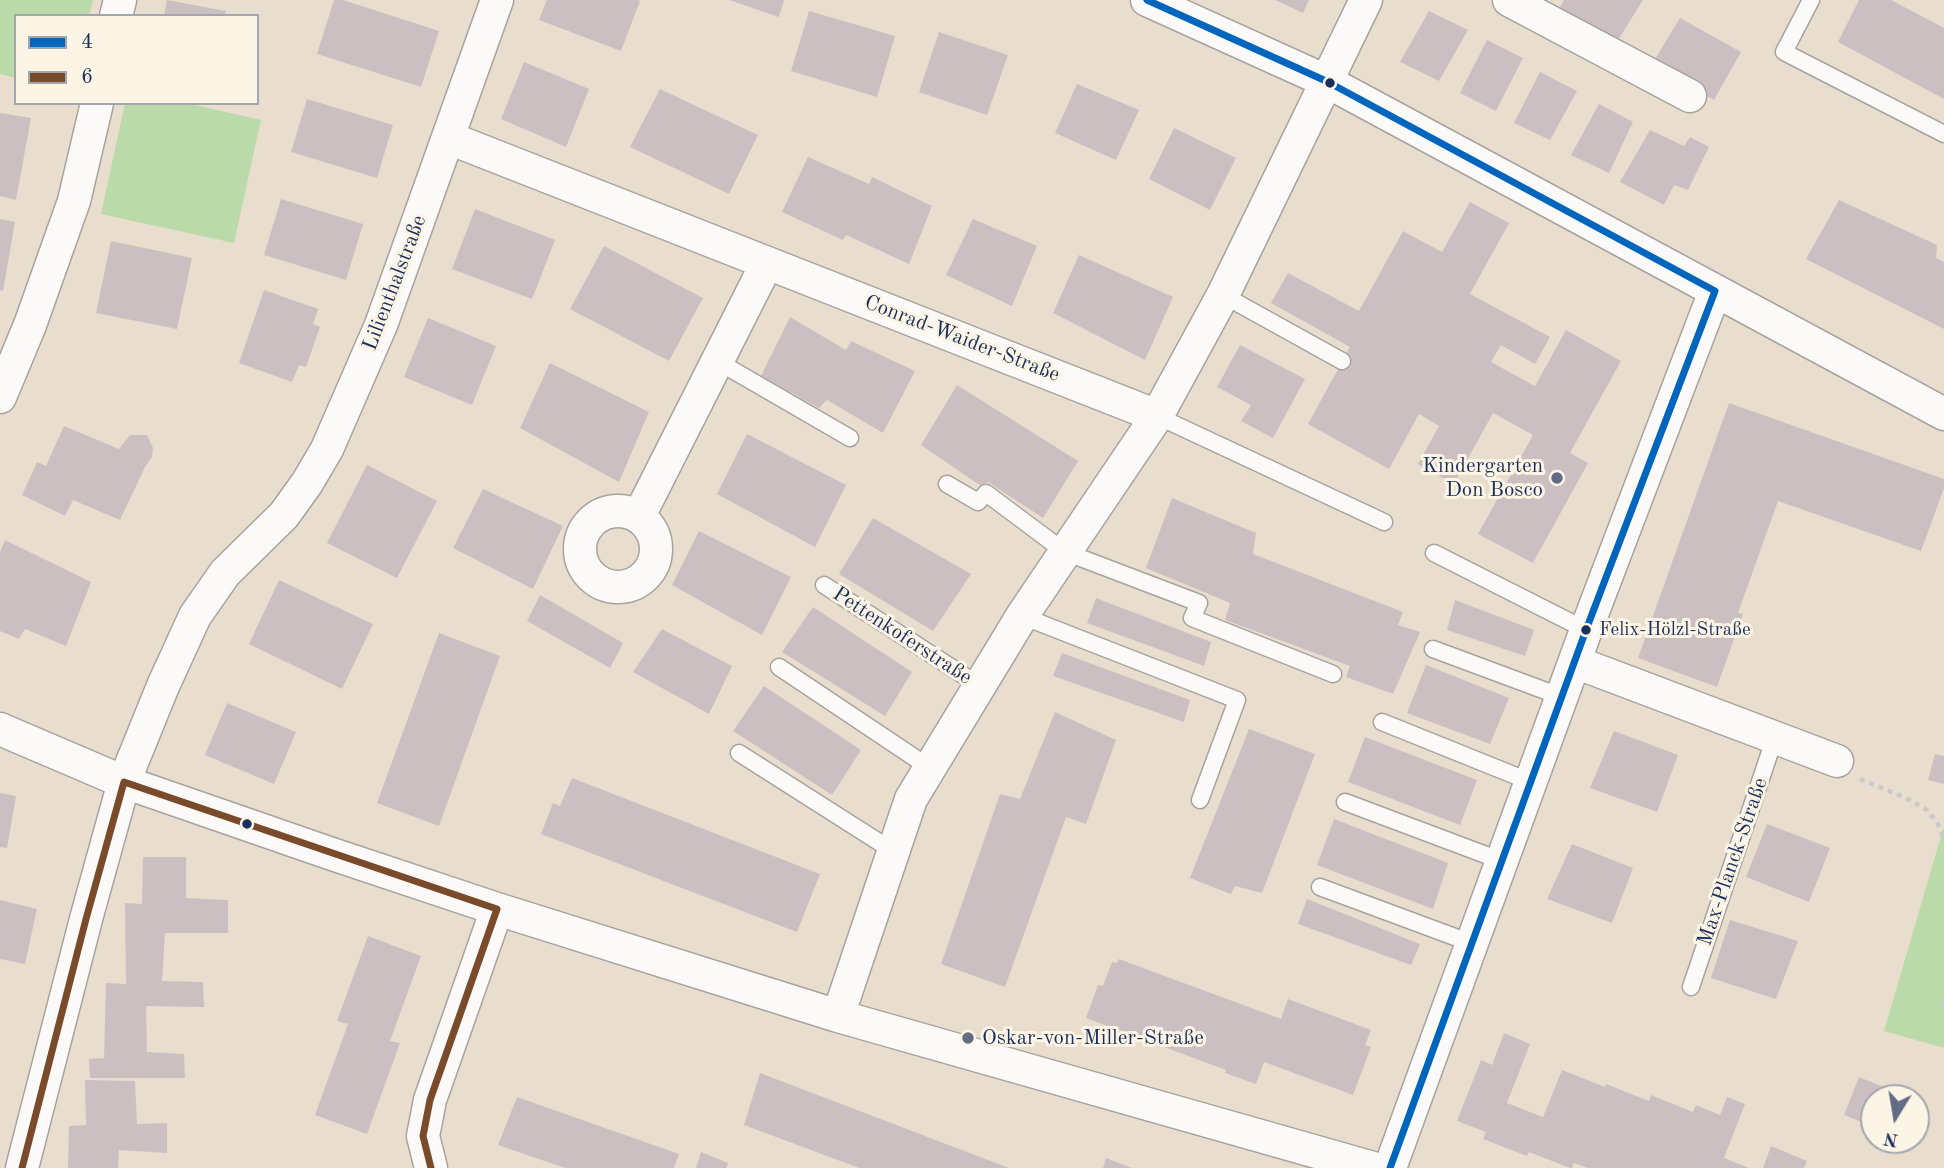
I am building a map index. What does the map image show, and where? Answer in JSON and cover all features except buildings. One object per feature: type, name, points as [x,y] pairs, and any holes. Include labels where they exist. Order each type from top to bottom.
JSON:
[{"type":"street","name":"Lilienthalstraße","points":[[22,1168],[124,782],[163,686],[195,616],[225,573],[284,515],[327,449],[381,325],[497,0]]},
{"type":"street","points":[[1147,0],[1326,81],[1944,414]]},
{"type":"street","name":"Pettenkoferstraße","points":[[838,1016],[911,799],[1022,616],[1157,416],[1223,295],[1366,0]]},
{"type":"street","points":[[1509,0],[1690,96]]},
{"type":"street","points":[[0,397],[30,325],[74,201],[97,105]]},
{"type":"street","name":"Conrad-Waider-Straße","points":[[449,138],[1157,416]]},
{"type":"street","points":[[639,516],[767,263]]},
{"type":"street","points":[[1390,1168],[1586,630],[1715,291]]},
{"type":"street","points":[[1575,662],[1837,761]]},
{"type":"street","points":[[0,729],[124,782],[497,909],[838,1016],[1373,1168]]},
{"type":"street","points":[[431,1168],[423,1136],[430,1100],[497,909]]},
{"type":"lane","points":[[1811,0],[1784,52],[1944,134]]},
{"type":"lane","points":[[1223,295],[1342,361]]},
{"type":"lane","points":[[717,361],[850,438]]},
{"type":"lane","points":[[1157,416],[1384,522]]},
{"type":"lane","points":[[947,484],[978,502],[986,494],[1065,552],[1199,603],[1192,618],[1333,674]]},
{"type":"lane","points":[[1434,553],[1586,630]]},
{"type":"lane","name":"Pettenkoferstraße","points":[[824,585],[980,686]]},
{"type":"lane","points":[[1022,616],[1237,701],[1200,800]]},
{"type":"lane","points":[[1433,649],[1562,697]]},
{"type":"lane","points":[[779,667],[930,768]]},
{"type":"lane","points":[[1382,722],[1531,782]]},
{"type":"lane","name":"Max-Planck-Straße","points":[[1691,987],[1775,737]]},
{"type":"lane","points":[[739,753],[893,851]]},
{"type":"lane","points":[[1345,802],[1502,861]]},
{"type":"lane","points":[[1320,887],[1471,943]]},
{"type":"path","points":[[1837,761],[1861,780],[1906,797],[1927,810],[1938,824],[1944,839]]},
{"type":"green space","points":[[0,0],[93,0],[90,14],[14,14],[14,78],[0,74]]},
{"type":"green space","points":[[125,105],[195,105],[261,120],[234,243],[101,214]]},
{"type":"green space","points":[[1944,826],[1944,1048],[1884,1031]]},
{"type":"transit line","name":"4","points":[[1147,0],[1326,81],[1715,291],[1586,630],[1390,1168]]},
{"type":"transit line","name":"6","points":[[22,1168],[124,782],[497,909],[430,1100],[423,1136],[431,1168]]},
{"type":"place","name":"Kindergarten Don Bosco","points":[[1557,478]]},
{"type":"place","name":"Felix-Hölzl-Straße","points":[[1586,630]]},
{"type":"place","name":"Oskar-von-Miller-Straße","points":[[968,1038]]}]
